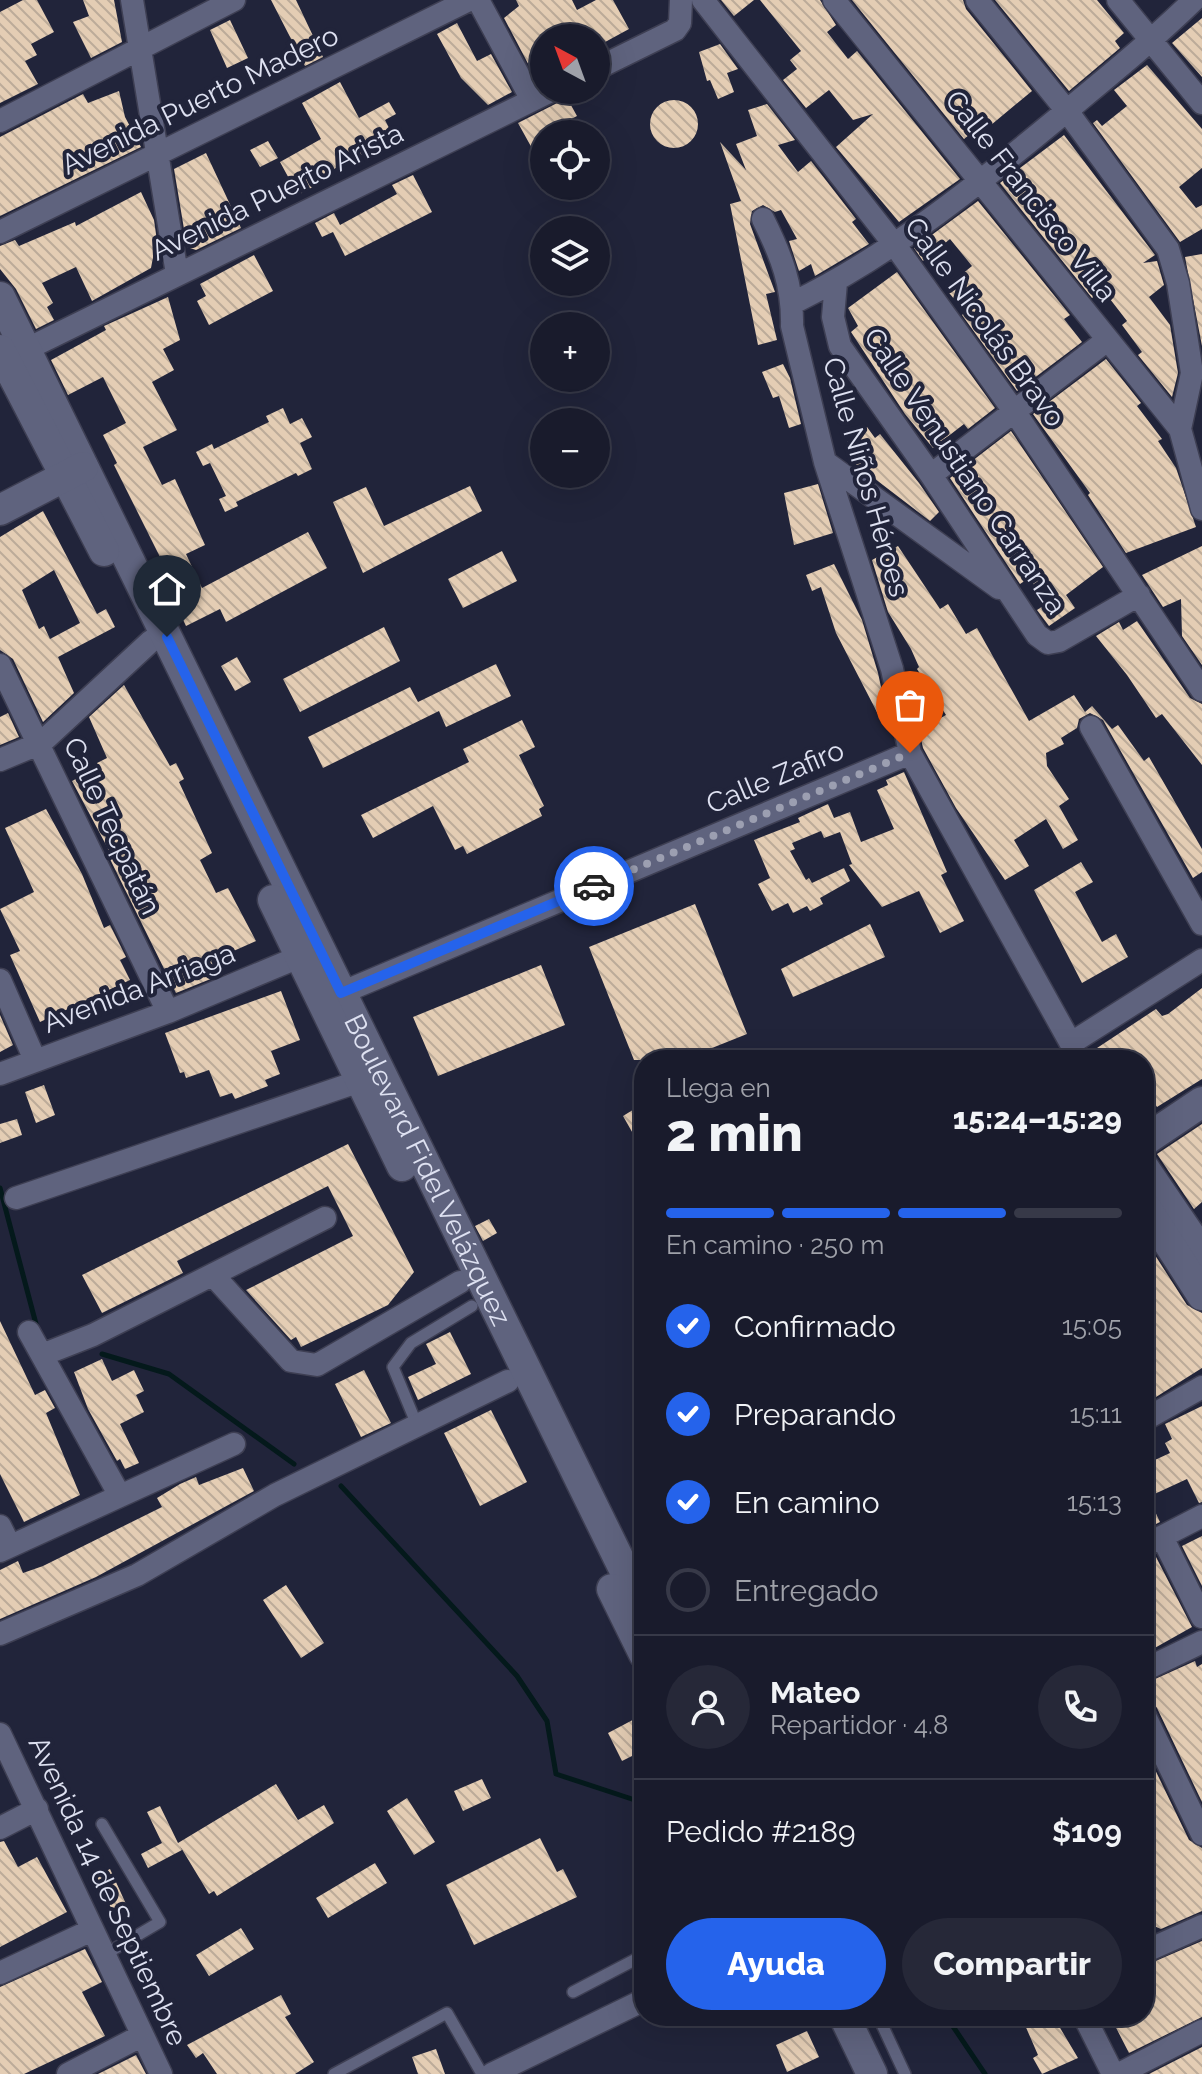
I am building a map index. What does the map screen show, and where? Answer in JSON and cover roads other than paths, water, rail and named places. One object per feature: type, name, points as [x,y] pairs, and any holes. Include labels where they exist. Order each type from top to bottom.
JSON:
[{"type":"main road","name":"Boulevard Fidel Velázquez","points":[[0,297],[14,350],[341,993],[452,1243],[466,1294],[634,1634]]},
{"type":"main road","name":"Boulevard Fidel Velázquez","points":[[74,471],[299,957],[360,1081],[452,1243],[634,1591]]},
{"type":"main road","points":[[0,510],[74,471]]},
{"type":"main road","points":[[1154,1134],[1202,1102]]},
{"type":"main road","points":[[1154,1184],[1193,1245],[1202,1295]]},
{"type":"main road","points":[[1154,1213],[1193,1245]]},
{"type":"main road","points":[[828,2026],[851,2074]]},
{"type":"main road","points":[[849,2026],[872,2074]]},
{"type":"street","points":[[132,0],[177,274]]},
{"type":"street","points":[[0,121],[234,0]]},
{"type":"street","name":"Avenida Puerto Madero","points":[[0,232],[469,0]]},
{"type":"street","points":[[478,0],[530,96]]},
{"type":"street","points":[[610,62],[670,33],[680,23],[681,0]]},
{"type":"street","name":"Calle Nicolás Bravo","points":[[703,0],[894,244],[1014,411],[1202,690]]},
{"type":"street","name":"Calle Francisco Villa","points":[[834,0],[983,180],[1106,341],[1180,429]]},
{"type":"street","points":[[977,0],[1067,111],[1168,249],[1178,283],[1192,373],[1180,429],[1202,509]]},
{"type":"street","points":[[1118,0],[1202,103]]},
{"type":"street","points":[[793,303],[836,282],[983,180],[1151,41],[1194,0]]},
{"type":"street","name":"Avenida Puerto Arista","points":[[14,350],[530,101]]},
{"type":"street","name":"Calle Niños Héroes","points":[[763,219],[785,262],[793,303],[792,326],[825,462],[892,669],[910,753]]},
{"type":"street","name":"Calle Venustiano Carranza","points":[[836,282],[833,317],[840,346],[931,475],[1037,635],[1048,643],[1059,641],[1139,595]]},
{"type":"street","points":[[931,475],[1106,341]]},
{"type":"street","points":[[825,462],[1012,598]]},
{"type":"street","points":[[0,760],[41,743],[151,641]]},
{"type":"street","name":"Calle Tecpatán","points":[[0,665],[41,743],[168,1012]]},
{"type":"street","points":[[1091,727],[1202,924]]},
{"type":"street","points":[[910,753],[1075,1050]]},
{"type":"street","name":"Calle Zafiro","points":[[341,993],[910,753]]},
{"type":"street","name":"Avenida Arriaga","points":[[0,1074],[168,1012],[299,957]]},
{"type":"street","points":[[1077,1050],[1202,960]]},
{"type":"street","points":[[0,980],[35,1060]]},
{"type":"street","points":[[16,1198],[360,1081]]},
{"type":"street","points":[[42,1355],[93,1335],[325,1218]]},
{"type":"street","points":[[213,1275],[291,1361],[317,1365],[466,1294]]},
{"type":"street","points":[[29,1332],[120,1496]]},
{"type":"street","points":[[0,1634],[137,1575],[275,1495],[508,1381]]},
{"type":"street","points":[[1154,1411],[1202,1387]]},
{"type":"street","points":[[3,1541],[120,1496],[234,1444]]},
{"type":"street","points":[[1154,1541],[1202,1516]]},
{"type":"street","points":[[1154,1544],[1202,1617]]},
{"type":"street","points":[[1154,1665],[1202,1642]]},
{"type":"street","name":"Avenida 14 de Septiembre","points":[[0,1734],[161,2074]]},
{"type":"street","points":[[1154,1735],[1202,1834]]},
{"type":"street","points":[[0,1828],[37,1809]]},
{"type":"street","points":[[1154,1942],[1202,1926]]},
{"type":"street","points":[[0,1973],[92,1930]]},
{"type":"street","points":[[492,2074],[634,2005]]},
{"type":"street","points":[[1089,2026],[1113,2074]]},
{"type":"street","points":[[1119,2074],[1202,2031]]},
{"type":"street","points":[[68,2074],[141,2036]]},
{"type":"lane","points":[[417,1425],[393,1367],[411,1343],[466,1294]]},
{"type":"lane","points":[[102,1824],[160,1922],[104,1956]]},
{"type":"lane","points":[[573,1992],[634,1960]]},
{"type":"lane","points":[[334,2074],[447,2013],[482,2074]]},
{"type":"lane","points":[[883,2026],[905,2074]]},
{"type":"waterway","points":[[0,1188],[36,1324]]},
{"type":"waterway","points":[[102,1354],[169,1374],[294,1464]]},
{"type":"waterway","points":[[341,1486],[517,1676],[547,1721],[556,1774],[634,1800]]},
{"type":"waterway","points":[[953,2026],[985,2074]]}]
